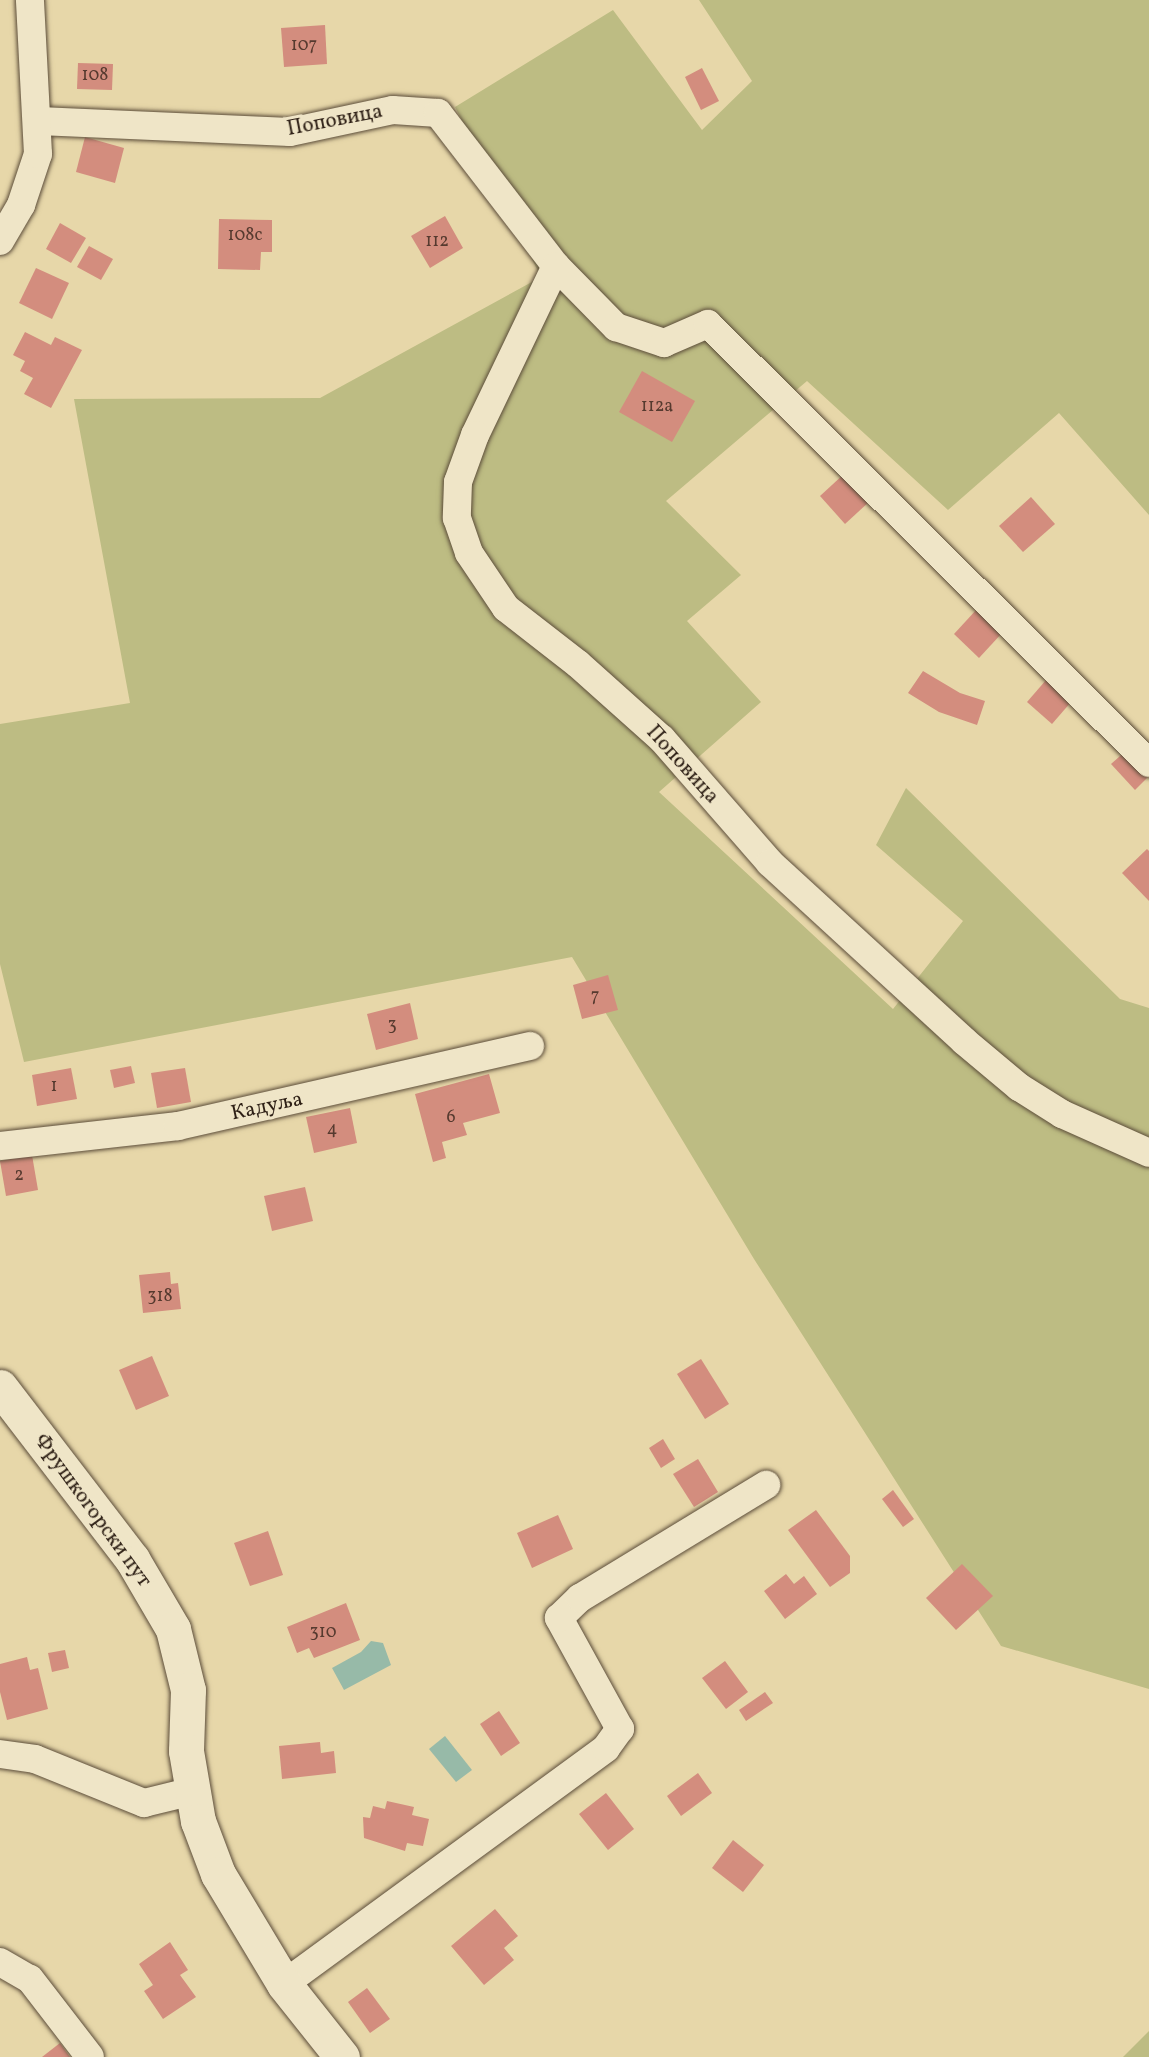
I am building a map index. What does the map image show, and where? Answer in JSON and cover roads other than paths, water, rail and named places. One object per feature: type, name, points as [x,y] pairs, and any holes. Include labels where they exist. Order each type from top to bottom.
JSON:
[{"type":"street","points":[[0,241],[20,205],[38,154],[30,0]]},
{"type":"street","name":"Поповица","points":[[38,121],[290,132],[393,110],[438,113],[556,266],[616,327],[664,343],[708,324],[1149,763]]},
{"type":"street","name":"Поповица","points":[[556,266],[475,435],[457,482],[457,518],[469,553],[506,608],[578,664],[662,739],[770,863],[964,1041],[1018,1087],[1051,1107],[1098,1134],[1149,1153]]},
{"type":"street","name":"Кадуља","points":[[0,1146],[178,1126],[530,1046]]},
{"type":"street","name":"Фрушкогорски пут","points":[[0,1387],[132,1559],[173,1629],[188,1690],[186,1751],[198,1821],[218,1874],[284,1984],[339,2056]]},
{"type":"street","points":[[284,1984],[606,1748],[620,1729],[559,1618],[580,1598],[766,1485]]},
{"type":"street","points":[[0,1754],[35,1759],[144,1803],[193,1791]]},
{"type":"street","points":[[0,1962],[30,1979],[90,2057]]},
{"type":"street","points":[[0,1980],[30,1979]]}]
